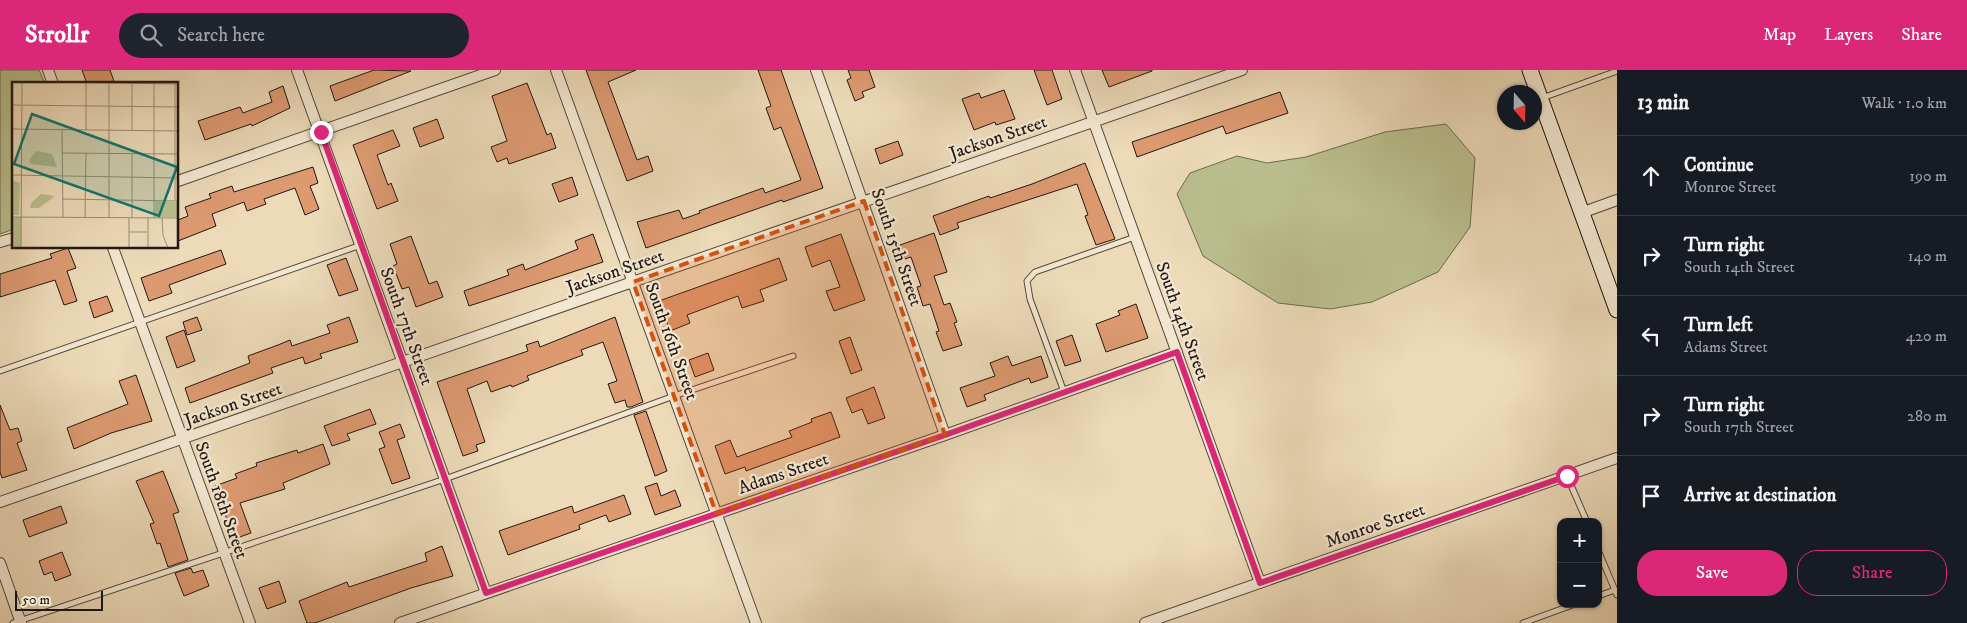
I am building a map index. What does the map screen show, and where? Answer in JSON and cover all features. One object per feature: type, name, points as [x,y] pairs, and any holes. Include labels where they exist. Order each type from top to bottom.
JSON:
[{"type":"street","points":[[48,70],[52,82]]},
{"type":"street","name":"South 17th Street","points":[[297,70],[486,593]]},
{"type":"street","points":[[179,181],[495,70]]},
{"type":"street","name":"South 16th Street","points":[[556,70],[756,623]]},
{"type":"street","name":"South 15th Street","points":[[816,70],[864,201],[945,435]]},
{"type":"street","name":"South 14th Street","points":[[1075,70],[1260,583]]},
{"type":"street","name":"Jackson Street","points":[[0,502],[1242,70]]},
{"type":"street","points":[[1530,70],[1535,85]]},
{"type":"street","points":[[1542,104],[1617,310]]},
{"type":"street","points":[[1581,212],[1617,200]]},
{"type":"street","name":"South 18th Street","points":[[113,249],[250,623]]},
{"type":"street","name":"Adams Street","points":[[400,623],[945,435],[1177,352]]},
{"type":"street","name":"Monroe Street","points":[[1144,623],[1617,458]]},
{"type":"street","points":[[0,563],[18,622]]},
{"type":"lane","points":[[1542,97],[1617,71]]},
{"type":"lane","points":[[1064,392],[1030,299],[1027,281],[1035,272],[1136,237]]},
{"type":"lane","points":[[0,371],[361,245]]},
{"type":"lane","points":[[18,622],[445,479],[674,396],[793,356]]},
{"type":"lane","points":[[1567,476],[1584,518]]},
{"type":"lane","points":[[1602,560],[1616,593],[1602,595]]},
{"type":"lane","points":[[1523,623],[1565,608]]},
{"type":"highlighted area","points":[[864,201],[945,435],[716,513],[633,282]]},
{"type":"green space","points":[[0,70],[39,70],[44,82],[12,82],[12,230],[0,234]]},
{"type":"green space","points":[[1446,124],[1475,158],[1470,227],[1438,272],[1372,302],[1330,309],[1278,303],[1203,256],[1177,194],[1190,173],[1237,156],[1267,163],[1306,157],[1385,132]]},
{"type":"building","points":[[82,70],[110,70],[114,82],[86,82]]},
{"type":"building","points":[[374,70],[411,71],[335,101],[330,86]]},
{"type":"building","points":[[586,70],[636,70],[608,82],[637,160],[648,156],[653,171],[627,181]]},
{"type":"building","points":[[758,70],[781,70],[823,188],[783,202],[782,200],[646,248],[637,222],[679,210],[683,219],[700,213],[699,211],[763,188],[765,193],[801,180],[781,127],[774,130],[766,108],[771,106]]},
{"type":"building","points":[[848,70],[869,70],[875,87],[862,92],[864,97],[855,101],[847,80],[851,78]]},
{"type":"building","points":[[1034,70],[1052,70],[1062,99],[1047,105]]},
{"type":"building","points":[[1102,70],[1152,70],[1152,71],[1109,87]]},
{"type":"building","points":[[527,83],[547,135],[551,133],[556,148],[509,164],[507,158],[497,162],[491,147],[507,141],[492,96]]},
{"type":"building","points":[[283,86],[290,108],[252,126],[251,124],[205,140],[198,121],[240,107],[243,113],[272,102],[269,92]]},
{"type":"building","points":[[1004,90],[1015,119],[996,125],[995,122],[974,130],[962,99],[979,93],[981,98]]},
{"type":"building","points":[[1280,92],[1288,113],[1226,134],[1223,126],[1137,157],[1132,142]]},
{"type":"building","points":[[437,119],[444,138],[420,147],[413,128]]},
{"type":"building","points":[[393,130],[400,146],[377,155],[388,185],[391,183],[398,201],[377,209],[353,145]]},
{"type":"building","points":[[898,141],[903,155],[880,164],[875,149]]},
{"type":"building","points":[[1085,163],[1115,239],[1096,245],[1085,216],[1088,215],[1077,184],[957,223],[959,228],[940,235],[933,216],[989,196],[990,198],[1032,184]]},
{"type":"building","points":[[313,167],[318,183],[310,186],[319,209],[305,215],[295,188],[264,199],[266,204],[247,211],[244,202],[212,214],[216,226],[179,241],[179,220],[188,216],[185,207],[211,198],[209,194],[232,186],[234,192]]},
{"type":"building","points":[[572,177],[578,195],[559,202],[552,184]]},
{"type":"building","points":[[934,233],[947,272],[934,276],[944,305],[950,303],[957,322],[954,323],[962,345],[943,351],[936,332],[939,331],[930,304],[923,306],[917,287],[921,286],[911,257],[905,259],[900,245]]},
{"type":"building","points":[[593,234],[603,262],[469,306],[464,291],[509,275],[507,270],[523,264],[525,270],[578,249],[575,241]]},
{"type":"building","points":[[841,234],[865,300],[834,311],[826,291],[840,287],[830,260],[812,267],[805,247]]},
{"type":"building","points":[[411,236],[429,284],[437,281],[443,297],[416,307],[409,287],[402,289],[393,266],[397,264],[390,244]]},
{"type":"building","points":[[68,249],[76,268],[67,271],[77,301],[64,305],[55,280],[0,297],[0,274],[52,258],[50,254]]},
{"type":"building","points":[[221,250],[226,264],[169,285],[172,293],[149,301],[141,278]]},
{"type":"building","points":[[346,258],[358,290],[339,296],[327,265]]},
{"type":"building","points":[[779,258],[787,280],[760,290],[764,301],[742,308],[738,296],[687,315],[690,323],[670,331],[659,301]]},
{"type":"building","points":[[107,296],[113,311],[94,318],[89,302]]},
{"type":"building","points":[[1136,304],[1148,338],[1106,352],[1096,324],[1120,315],[1118,311]]},
{"type":"building","points":[[197,317],[202,330],[187,335],[183,322]]},
{"type":"building","points":[[349,317],[358,342],[320,354],[322,358],[305,364],[303,357],[271,368],[273,373],[190,403],[185,388],[250,363],[248,356],[290,340],[292,346],[330,333],[327,325]]},
{"type":"building","points":[[615,317],[643,402],[631,407],[627,407],[625,400],[615,403],[608,384],[617,381],[603,342],[581,350],[583,355],[527,376],[529,380],[512,387],[511,385],[491,392],[487,381],[467,389],[485,442],[476,445],[478,451],[463,456],[437,382],[528,351],[526,345],[538,341],[540,347]]},
{"type":"building","points":[[184,330],[195,361],[177,368],[166,337]]},
{"type":"building","points":[[1072,335],[1081,361],[1065,366],[1056,341]]},
{"type":"building","points":[[850,337],[862,370],[851,374],[839,341]]},
{"type":"building","points":[[708,353],[714,370],[695,377],[689,360]]},
{"type":"building","points":[[1008,356],[1012,366],[1041,356],[1048,377],[1031,383],[1029,378],[984,395],[986,400],[967,407],[960,388],[995,376],[990,363]]},
{"type":"building","points":[[136,375],[152,421],[111,433],[74,449],[67,428],[128,404],[119,381]]},
{"type":"building","points":[[874,387],[885,418],[868,424],[862,409],[852,413],[846,398]]},
{"type":"building","points":[[0,405],[10,430],[18,428],[22,441],[17,443],[27,470],[2,478],[0,472]]},
{"type":"building","points":[[370,409],[376,424],[347,434],[350,440],[332,446],[324,426]]},
{"type":"building","points":[[646,411],[667,471],[655,476],[634,415]]},
{"type":"building","points":[[831,412],[840,437],[746,471],[745,467],[725,474],[715,446],[730,440],[737,457],[792,437],[789,431],[812,422],[811,419]]},
{"type":"building","points":[[400,424],[405,437],[397,440],[410,478],[392,484],[379,449],[385,447],[379,432]]},
{"type":"building","points":[[323,444],[330,464],[283,483],[285,489],[240,503],[251,533],[234,539],[215,486],[237,478],[235,474],[257,466],[256,463],[297,450],[298,453]]},
{"type":"building","points":[[163,471],[179,512],[173,514],[188,560],[168,567],[160,543],[157,544],[150,524],[154,523],[136,481]]},
{"type":"building","points":[[657,483],[661,496],[675,490],[681,506],[655,515],[645,487]]},
{"type":"building","points":[[624,495],[631,514],[609,522],[606,515],[579,525],[580,529],[508,555],[499,531],[572,506],[574,513]]},
{"type":"building","points":[[61,506],[67,523],[29,537],[23,520]]},
{"type":"building","points":[[442,546],[453,576],[411,588],[315,623],[307,623],[299,601],[347,582],[349,587],[427,561],[425,553]]},
{"type":"building","points":[[62,552],[71,575],[55,581],[52,572],[44,575],[39,561]]},
{"type":"building","points":[[191,568],[193,573],[203,570],[209,586],[184,596],[175,573]]},
{"type":"building","points":[[279,581],[286,602],[267,609],[259,588]]},
{"type":"route","points":[[321,132],[486,593],[945,435],[1177,352],[1260,583],[1567,476]]}]
